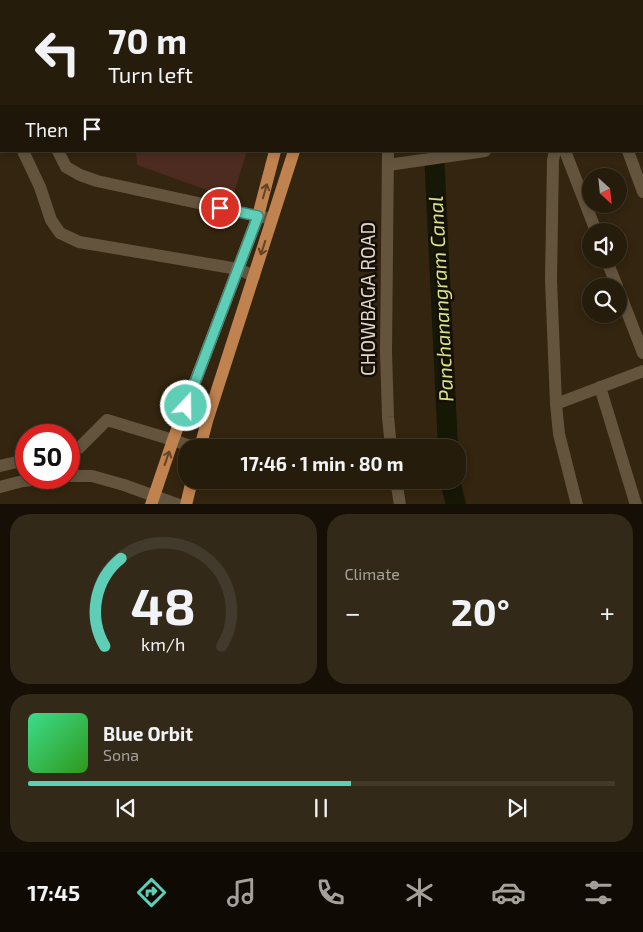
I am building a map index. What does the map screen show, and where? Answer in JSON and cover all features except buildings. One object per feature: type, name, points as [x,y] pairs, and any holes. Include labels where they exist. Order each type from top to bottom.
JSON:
[{"type":"main road","points":[[152,500],[258,216],[275,152]]},
{"type":"main road","points":[[202,439],[206,421],[294,152]]},
{"type":"main road","points":[[186,504],[190,489]]},
{"type":"street","points":[[23,152],[40,187],[51,220],[60,233],[79,242],[238,270],[254,276]]},
{"type":"street","points":[[58,152],[66,167],[80,175],[97,181],[272,219]]},
{"type":"street","name":"CHOWBAGA ROAD","points":[[388,152],[386,352],[388,417],[391,439]]},
{"type":"street","points":[[388,165],[478,152]]},
{"type":"street","points":[[555,152],[553,160],[551,280],[556,404],[560,434],[577,504]]},
{"type":"street","points":[[565,152],[593,223]]},
{"type":"street","points":[[628,152],[643,192]]},
{"type":"street","points":[[627,312],[643,353]]},
{"type":"street","points":[[556,404],[643,371]]},
{"type":"street","points":[[600,387],[636,504]]},
{"type":"street","points":[[80,447],[107,420],[178,441]]},
{"type":"street","points":[[0,466],[15,463]]},
{"type":"street","points":[[80,476],[92,476],[124,485],[152,500],[179,504]]},
{"type":"street","points":[[0,487],[15,483]]},
{"type":"street","points":[[398,489],[400,504]]},
{"type":"shaded area","points":[[136,152],[247,152],[232,199],[137,165]]},
{"type":"waterway","name":"Panchanangram Canal","points":[[434,152],[448,439]]},
{"type":"waterway","name":"Panchanangram Canal","points":[[452,489],[456,504]]},
{"type":"route","points":[[186,406],[258,216],[220,208]]}]
